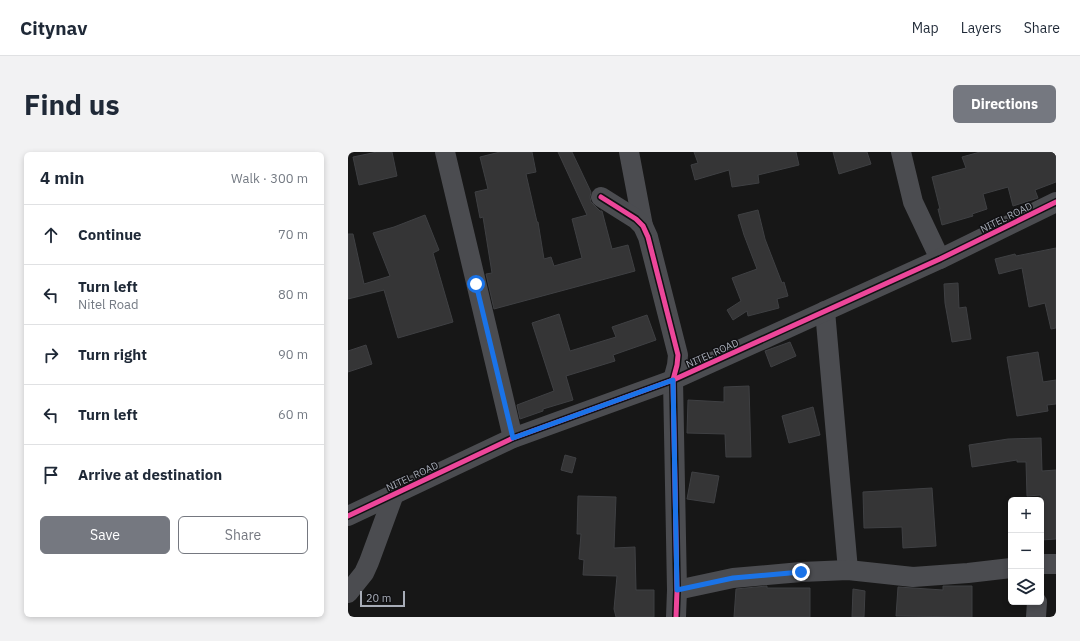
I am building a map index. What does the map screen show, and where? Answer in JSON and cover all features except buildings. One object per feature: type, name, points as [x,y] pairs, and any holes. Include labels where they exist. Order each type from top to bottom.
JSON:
[{"type":"street","points":[[445,152],[513,438]]},
{"type":"street","points":[[629,152],[642,226]]},
{"type":"street","points":[[901,152],[914,202],[940,259]]},
{"type":"street","points":[[601,197],[636,219],[648,237],[678,355],[673,380],[677,590],[676,617]]},
{"type":"street","name":"NITEL ROAD","points":[[348,516],[513,438],[673,380],[940,259],[1056,202]]},
{"type":"street","points":[[825,312],[848,570]]},
{"type":"street","points":[[348,593],[364,573],[394,494]]},
{"type":"street","points":[[1044,564],[1056,564]]},
{"type":"street","points":[[677,590],[733,578],[801,572],[848,570],[913,576],[968,573],[1008,568]]},
{"type":"street","points":[[1036,617],[1037,605]]},
{"type":"cycle path","points":[[601,197],[636,219],[643,226],[648,237],[678,355],[673,380],[677,590],[676,617]]},
{"type":"cycle path","points":[[348,516],[513,438],[673,380],[940,259],[1056,202]]},
{"type":"route","points":[[476,284],[513,438],[673,380],[677,590],[733,578],[801,572]]}]
